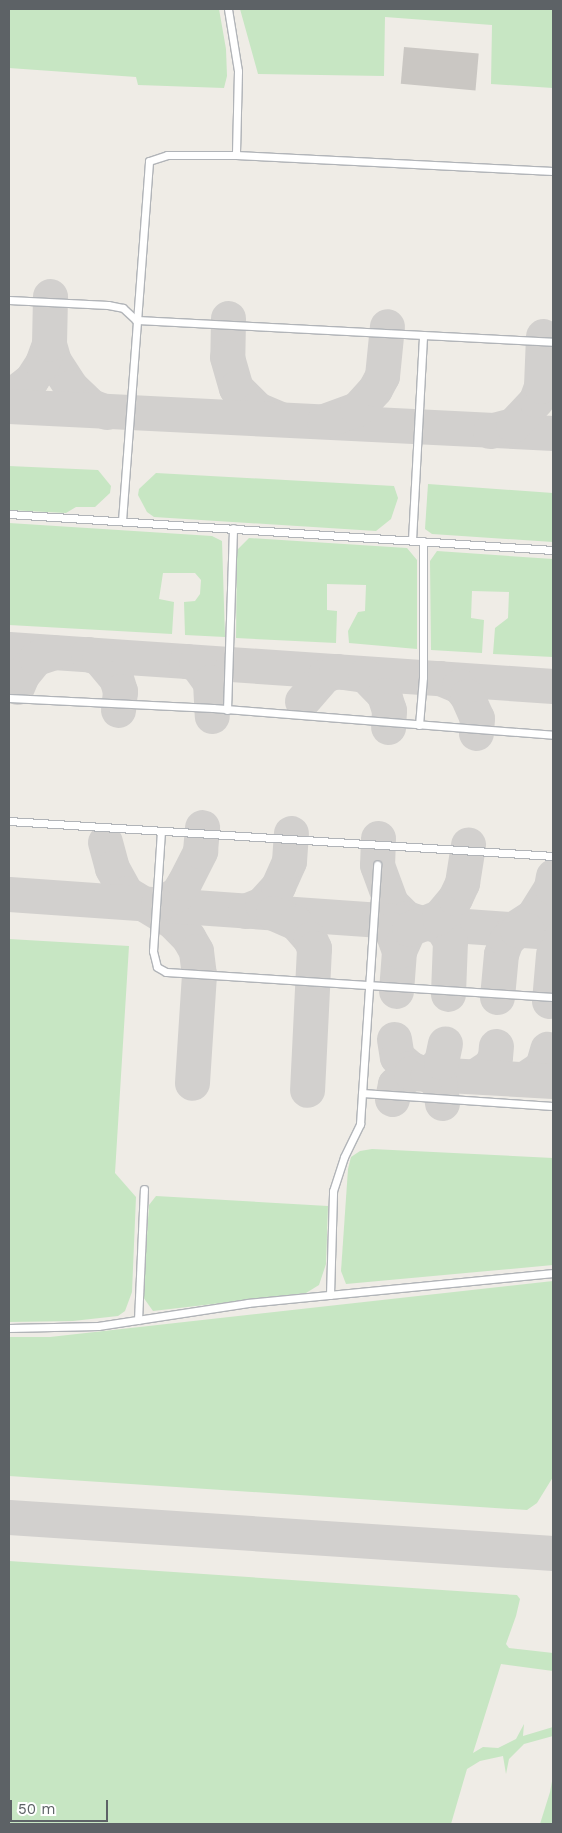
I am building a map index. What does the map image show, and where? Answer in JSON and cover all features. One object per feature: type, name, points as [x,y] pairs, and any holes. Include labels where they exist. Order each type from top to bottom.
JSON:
[{"type":"lane","points":[[228,9],[238,70],[236,155]]},
{"type":"lane","points":[[122,521],[149,161],[167,155],[236,155],[553,171]]},
{"type":"lane","points":[[9,300],[108,305],[123,308],[136,320],[553,342]]},
{"type":"lane","points":[[412,540],[423,335]]},
{"type":"lane","points":[[9,514],[553,550]]},
{"type":"lane","points":[[227,710],[233,528]]},
{"type":"lane","points":[[419,725],[423,677],[423,541]]},
{"type":"lane","points":[[9,698],[227,710],[553,735]]},
{"type":"lane","points":[[9,821],[553,856]]},
{"type":"lane","points":[[161,832],[153,952],[157,967],[166,972],[553,997]]},
{"type":"lane","points":[[330,1295],[333,1191],[344,1157],[358,1133],[370,985],[377,865]]},
{"type":"lane","points":[[362,1093],[553,1106]]},
{"type":"lane","points":[[138,1320],[144,1189]]},
{"type":"lane","points":[[9,1328],[98,1326],[330,1295],[553,1273]]},
{"type":"green space","points":[[9,9],[219,9],[226,49],[227,76],[224,88],[138,85],[136,77],[9,68]]},
{"type":"green space","points":[[240,9],[553,9],[553,88],[491,84],[492,25],[385,17],[384,76],[258,74]]},
{"type":"green space","points":[[9,466],[98,470],[111,486],[110,493],[95,507],[76,507],[66,513],[9,510]]},
{"type":"green space","points":[[156,473],[394,486],[398,498],[391,519],[376,531],[154,517],[147,512],[138,495],[139,489]]},
{"type":"green space","points":[[428,484],[553,493],[553,542],[432,534],[425,529]]},
{"type":"green space","points":[[9,523],[212,536],[222,541],[225,637],[185,635],[184,602],[195,601],[200,594],[201,580],[195,573],[163,573],[159,599],[174,602],[172,634],[9,625]]},
{"type":"green space","points":[[249,538],[407,548],[417,560],[417,649],[349,643],[348,631],[358,612],[365,611],[366,585],[327,584],[327,610],[337,611],[336,643],[236,638],[237,550]]},
{"type":"green space","points":[[437,551],[553,559],[553,657],[493,654],[495,628],[508,618],[509,592],[472,591],[471,618],[484,620],[482,653],[431,650],[430,561]]},
{"type":"green space","points":[[9,939],[129,946],[115,1173],[136,1197],[132,1292],[125,1311],[118,1316],[73,1321],[9,1322]]},
{"type":"green space","points":[[372,1149],[553,1158],[553,1265],[346,1284],[341,1271],[348,1169],[351,1157],[360,1151]]},
{"type":"green space","points":[[156,1196],[328,1206],[326,1264],[319,1285],[306,1293],[153,1311],[143,1297],[149,1205]]},
{"type":"green space","points":[[553,1281],[553,1477],[537,1503],[527,1510],[9,1476],[9,1337],[50,1337]]},
{"type":"green space","points":[[9,1561],[517,1595],[520,1599],[506,1644],[509,1648],[553,1653],[553,1671],[501,1664],[473,1753],[483,1747],[498,1748],[516,1739],[524,1724],[523,1736],[553,1727],[553,1736],[524,1744],[509,1759],[506,1774],[503,1756],[480,1761],[467,1769],[451,1824],[9,1824]]},
{"type":"green space","points":[[553,1776],[553,1824],[540,1824],[550,1792]]},
{"type":"building","points":[[404,47],[479,54],[475,90],[401,84]]},
{"type":"taxiway","points":[[9,397],[31,380],[42,363],[49,344],[50,296]]},
{"type":"taxiway","points":[[228,318],[227,357],[236,388],[257,409],[280,419]]},
{"type":"taxiway","points":[[324,421],[357,409],[375,389],[382,376],[387,326]]},
{"type":"taxiway","points":[[490,431],[513,425],[536,400],[541,386],[543,336]]},
{"type":"taxiway","points":[[49,344],[54,361],[71,387],[91,406],[107,412]]},
{"type":"taxiway","points":[[9,406],[553,433]]},
{"type":"taxiway","points":[[9,649],[553,686]]},
{"type":"taxiway","points":[[17,687],[22,675],[36,658],[54,652]]},
{"type":"taxiway","points":[[88,654],[99,658],[116,678],[120,691],[118,710]]},
{"type":"taxiway","points":[[186,661],[196,663],[210,682],[212,716]]},
{"type":"taxiway","points":[[302,701],[325,675],[336,671],[365,675],[384,695],[389,710],[388,727]]},
{"type":"taxiway","points":[[440,678],[459,686],[467,696],[477,718],[476,733]]},
{"type":"taxiway","points":[[158,904],[177,894],[184,883],[200,851],[202,827]]},
{"type":"taxiway","points":[[245,911],[262,904],[278,886],[289,861],[291,833]]},
{"type":"taxiway","points":[[378,838],[377,865],[391,903],[406,918],[421,923]]},
{"type":"taxiway","points":[[105,842],[112,868],[126,893],[172,921],[188,937],[196,951],[199,974],[192,1083]]},
{"type":"taxiway","points":[[399,951],[409,929],[439,917],[455,898],[462,883],[468,844]]},
{"type":"taxiway","points":[[513,929],[533,916],[551,887],[553,876]]},
{"type":"taxiway","points":[[9,894],[553,932]]},
{"type":"taxiway","points":[[273,913],[296,923],[310,939],[314,948],[307,1090]]},
{"type":"taxiway","points":[[434,924],[442,928],[450,941],[448,994]]},
{"type":"taxiway","points":[[391,929],[399,951],[396,991]]},
{"type":"taxiway","points":[[497,997],[501,954],[506,940],[517,930],[527,930]]},
{"type":"taxiway","points":[[549,1001],[553,954]]},
{"type":"taxiway","points":[[394,1039],[397,1057],[410,1068],[422,1073]]},
{"type":"taxiway","points":[[442,1103],[440,1084],[428,1074],[441,1062],[445,1043]]},
{"type":"taxiway","points":[[475,1076],[490,1066],[495,1057],[496,1046]]},
{"type":"taxiway","points":[[524,1079],[542,1067],[547,1049]]},
{"type":"taxiway","points":[[392,1099],[395,1084],[411,1073],[553,1081]]},
{"type":"taxiway","points":[[9,1517],[553,1553]]}]
